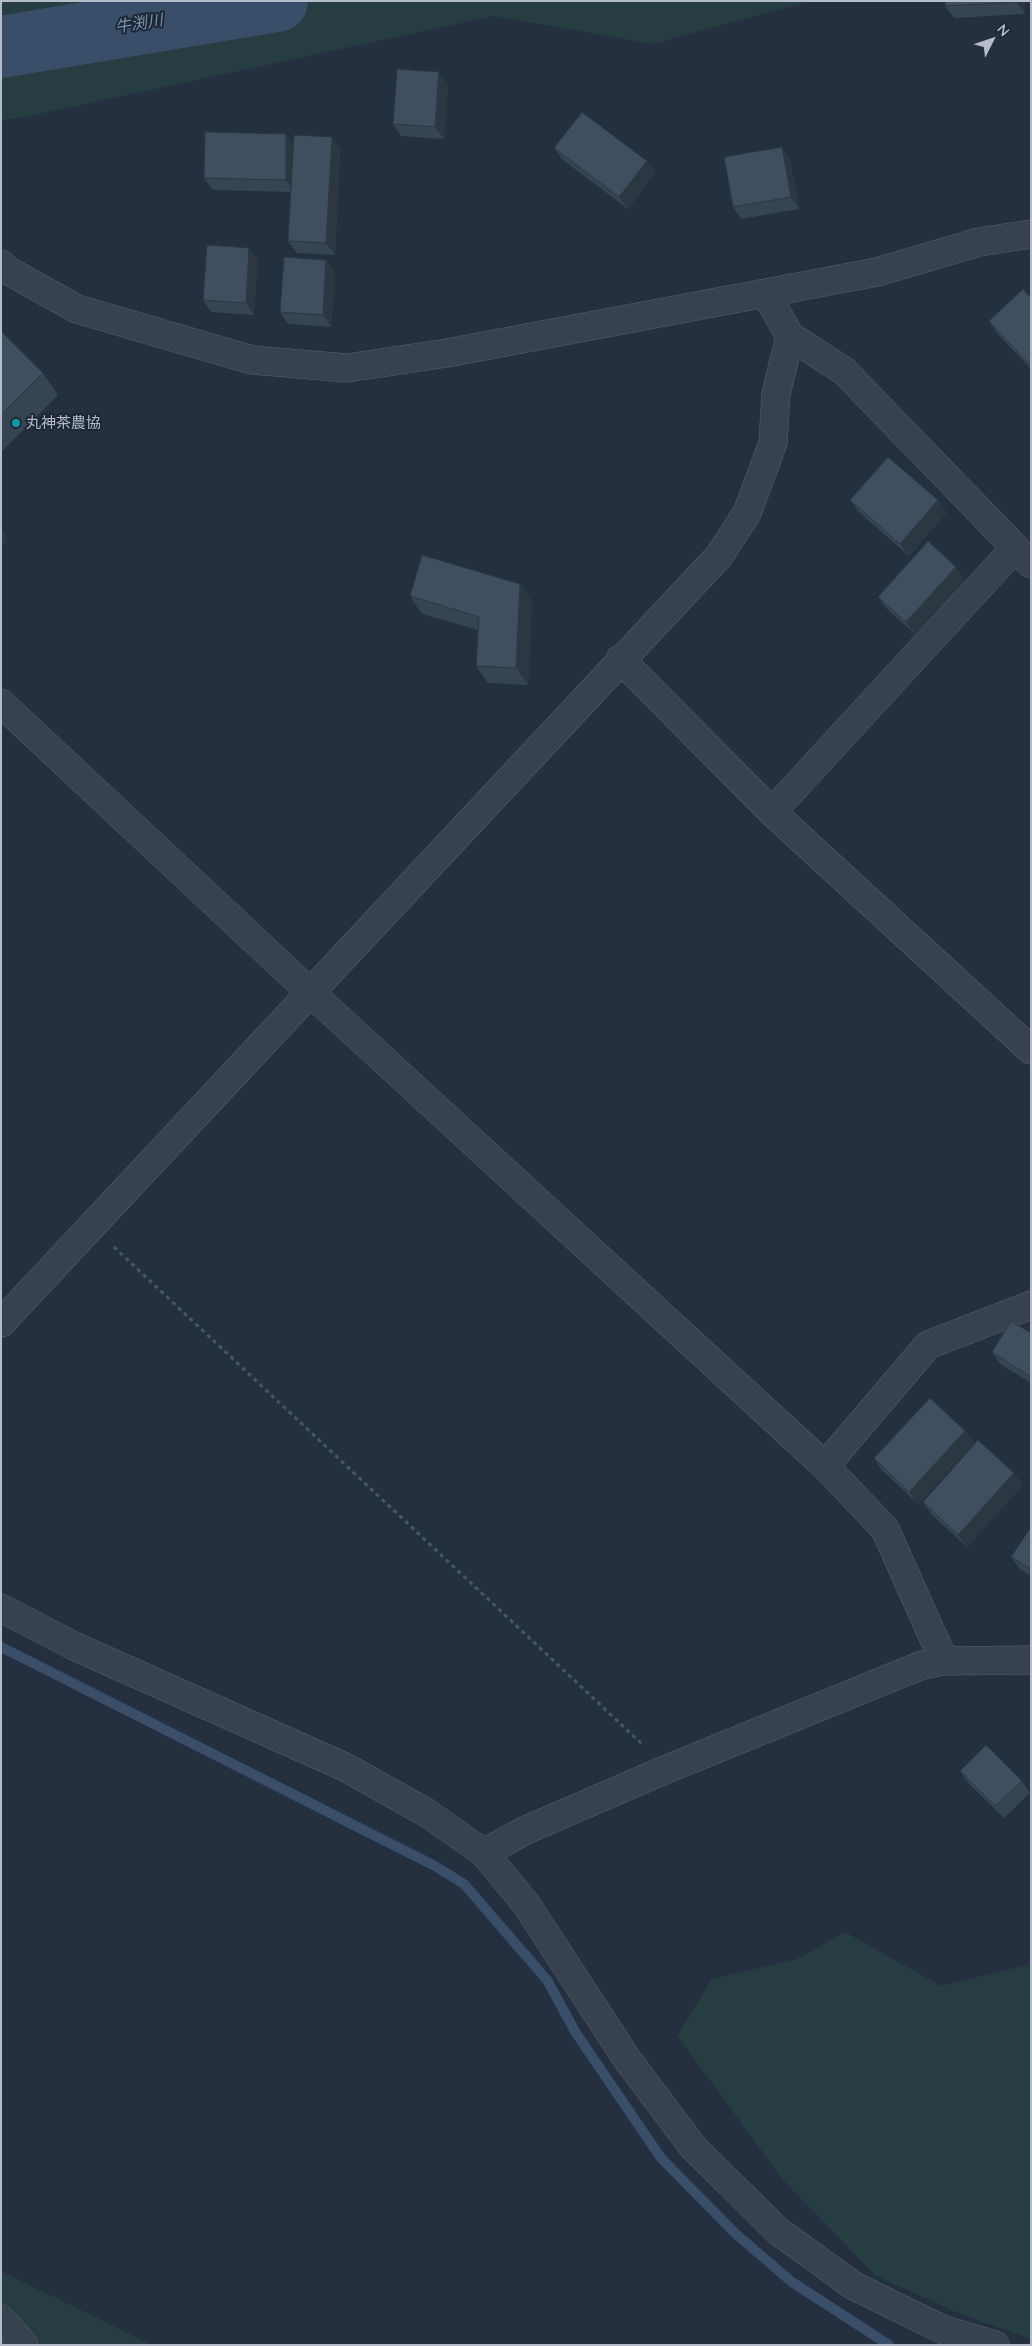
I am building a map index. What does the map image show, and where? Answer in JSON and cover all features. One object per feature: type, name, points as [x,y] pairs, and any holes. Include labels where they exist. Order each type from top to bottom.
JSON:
[{"type":"street","points":[[1,264],[7,270],[77,309],[252,360],[347,368],[447,353],[766,294],[878,272],[979,242],[1031,234]]},
{"type":"street","points":[[766,294],[790,336],[844,371],[1023,556],[772,812]]},
{"type":"street","points":[[1,1323],[718,556],[747,514],[773,443],[776,394],[790,336]]},
{"type":"street","points":[[620,659],[772,812],[1031,1050]]},
{"type":"street","points":[[1,703],[311,993],[825,1466],[885,1529],[944,1661]]},
{"type":"street","points":[[825,1466],[928,1345],[1031,1305]]},
{"type":"street","points":[[1,1608],[74,1646],[347,1768],[427,1813],[484,1854],[526,1904],[626,2059],[693,2147],[778,2231],[854,2286],[943,2338],[995,2345]]},
{"type":"street","points":[[484,1854],[526,1830],[922,1664],[944,1661],[1031,1660]]},
{"type":"street","points":[[1,2319],[24,2345]]},
{"type":"path","points":[[92,1226],[668,1769]]},
{"type":"green space","points":[[1,1],[810,1],[653,44],[494,16],[25,117],[1,120]]},
{"type":"green space","points":[[845,1932],[941,1986],[1031,1964],[1031,2339],[963,2315],[876,2276],[784,2181],[677,2036],[712,1979],[797,1959]]},
{"type":"green space","points":[[1,2271],[152,2345],[1,2345]]},
{"type":"building","points":[[945,1],[1017,1],[1017,2],[945,6]]},
{"type":"building","points":[[397,69],[439,72],[435,127],[393,124]]},
{"type":"building","points":[[582,112],[647,161],[619,197],[554,148]]},
{"type":"building","points":[[205,132],[286,134],[286,180],[204,178]]},
{"type":"building","points":[[294,135],[332,137],[326,243],[288,241]]},
{"type":"building","points":[[782,147],[791,197],[733,207],[724,157]]},
{"type":"building","points":[[207,245],[249,248],[246,303],[203,300]]},
{"type":"building","points":[[284,257],[326,260],[323,315],[280,312]]},
{"type":"building","points":[[1023,289],[1031,298],[1031,366],[989,321]]},
{"type":"building","points":[[1,331],[43,373],[1,415]]},
{"type":"building","points":[[888,457],[938,500],[900,544],[850,500]]},
{"type":"building","points":[[928,541],[956,567],[906,622],[878,597]]},
{"type":"building","points":[[422,555],[520,584],[516,668],[476,666],[479,617],[410,596]]},
{"type":"building","points":[[1011,1321],[1031,1333],[1031,1377],[992,1352]]},
{"type":"building","points":[[930,1398],[965,1431],[909,1492],[874,1458]]},
{"type":"building","points":[[978,1440],[1014,1473],[958,1535],[923,1502]]},
{"type":"building","points":[[1031,1527],[1031,1569],[1011,1557]]},
{"type":"building","points":[[986,1745],[1022,1781],[995,1806],[960,1771]]},
{"type":"waterway","name":"牛渕川","points":[[1,47],[277,1]]},
{"type":"waterway","points":[[1,1647],[435,1866],[464,1884],[547,1980],[576,2033],[661,2158],[737,2235],[792,2282],[889,2345]]},
{"type":"place","name":"丸神茶農協","points":[[16,423]]}]
